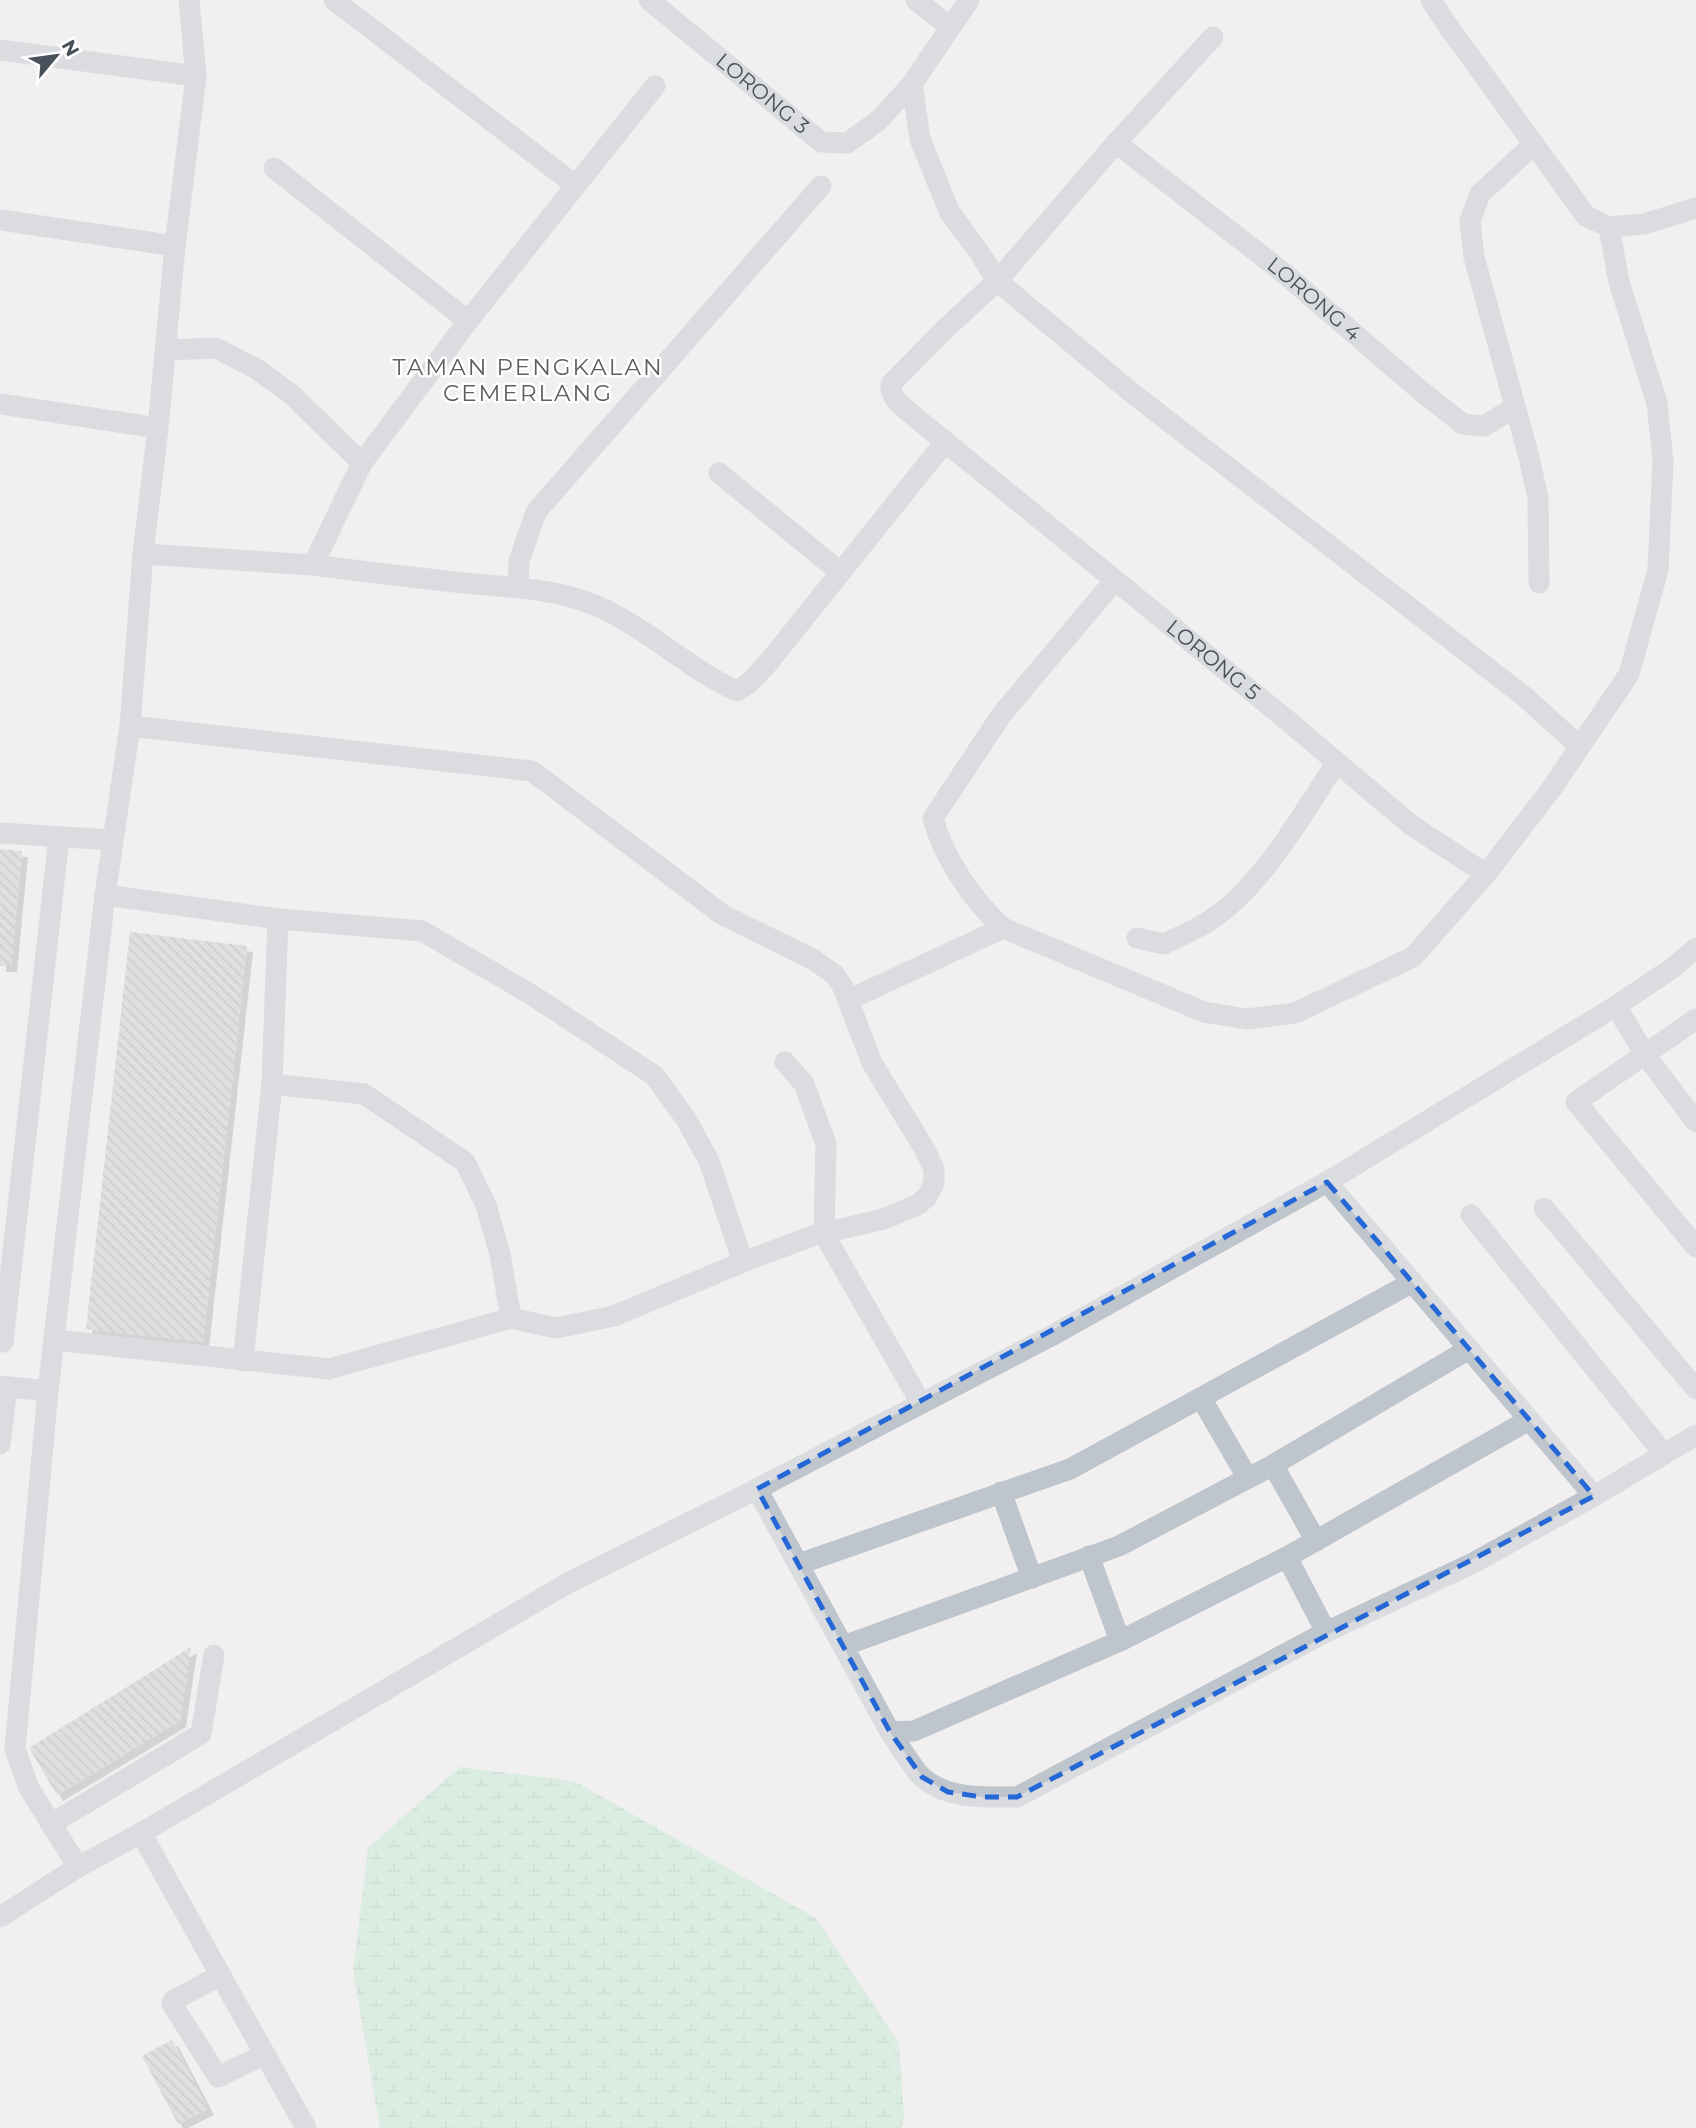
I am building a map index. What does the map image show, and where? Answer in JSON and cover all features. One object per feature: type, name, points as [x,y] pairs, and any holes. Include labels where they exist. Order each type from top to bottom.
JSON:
[{"type":"street","points":[[78,1867],[29,1788],[15,1749],[48,1391],[105,895],[130,726],[143,554],[175,246],[196,76],[189,0]]},
{"type":"street","points":[[334,0],[575,186]]},
{"type":"street","name":"LORONG 3","points":[[649,0],[821,142],[847,143],[878,121],[912,84],[969,0]]},
{"type":"street","points":[[916,0],[950,27]]},
{"type":"street","points":[[1431,0],[1586,216],[1609,227],[1644,224],[1696,208]]},
{"type":"street","points":[[997,281],[1115,143],[1213,37]]},
{"type":"street","points":[[0,50],[196,76]]},
{"type":"street","points":[[912,84],[920,139],[949,211],[979,251],[997,281],[1132,393],[1525,697],[1579,746]]},
{"type":"street","points":[[313,565],[362,463],[468,321],[655,86]]},
{"type":"street","name":"LORONG 4","points":[[1115,143],[1279,269],[1420,391],[1463,424],[1484,426],[1515,407]]},
{"type":"street","points":[[1534,144],[1480,194],[1470,221],[1474,257],[1538,498],[1539,583]]},
{"type":"street","points":[[274,168],[468,321]]},
{"type":"street","points":[[518,587],[519,561],[536,512],[821,186]]},
{"type":"street","points":[[0,220],[175,246]]},
{"type":"street","points":[[1115,580],[1002,714],[933,818],[939,842],[985,912],[1003,928],[1204,1012],[1247,1019],[1295,1013],[1413,957],[1486,874],[1552,788],[1629,674],[1658,570],[1663,461],[1657,402],[1619,282],[1609,227]]},
{"type":"street","name":"LORONG 5","points":[[997,281],[891,384],[893,397],[1411,825],[1486,874]]},
{"type":"street","points":[[166,350],[215,348],[255,368],[291,394],[362,463]]},
{"type":"street","points":[[0,404],[158,428]]},
{"type":"street","points":[[143,554],[313,565],[457,583],[518,587],[581,600],[623,618],[710,679],[737,691],[748,684],[768,663],[945,442]]},
{"type":"street","points":[[719,473],[840,572]]},
{"type":"street","points":[[55,1340],[329,1368],[511,1318],[556,1328],[614,1316],[743,1262],[824,1234],[884,1220],[918,1205],[934,1184],[934,1170],[925,1148],[872,1063],[848,1000],[835,975],[752,928],[723,915],[532,771],[130,726]]},
{"type":"street","points":[[1137,938],[1164,944],[1212,920],[1245,893],[1337,762]]},
{"type":"street","points":[[0,833],[112,839]]},
{"type":"street","points":[[0,1342],[3,1342],[59,837]]},
{"type":"street","points":[[105,895],[278,919],[422,931],[532,995],[655,1076],[686,1119],[709,1161],[743,1262]]},
{"type":"street","points":[[243,1361],[272,1084],[278,919]]},
{"type":"street","points":[[848,1000],[1003,928]]},
{"type":"street","points":[[0,1917],[78,1867],[141,1833],[568,1583],[757,1489],[1051,1336],[1327,1182],[1616,1006],[1674,967],[1696,948]]},
{"type":"street","points":[[1616,1006],[1644,1054],[1696,1122]]},
{"type":"street","points":[[1696,1019],[1576,1102],[1696,1247]]},
{"type":"street","points":[[785,1062],[804,1084],[826,1144],[824,1234],[921,1403]]},
{"type":"street","points":[[272,1084],[364,1094],[465,1162],[486,1206],[500,1254],[511,1318]]},
{"type":"street","points":[[1327,1182],[1594,1496]]},
{"type":"street","points":[[1544,1208],[1696,1389]]},
{"type":"street","points":[[1471,1215],[1664,1454]]},
{"type":"street","points":[[799,1563],[1070,1469],[1413,1282]]},
{"type":"street","points":[[842,1646],[1119,1546],[1273,1465],[1469,1349]]},
{"type":"street","points":[[0,1441],[3,1387],[48,1391]]},
{"type":"street","points":[[1201,1398],[1247,1477]]},
{"type":"street","points":[[890,1732],[914,1731],[925,1727],[1120,1641],[1287,1557],[1529,1420]]},
{"type":"street","points":[[757,1489],[890,1732],[922,1777],[948,1792],[982,1797],[1017,1797],[1326,1632],[1473,1563],[1594,1496],[1696,1435]]},
{"type":"street","points":[[1273,1465],[1316,1541]]},
{"type":"street","points":[[1002,1492],[1032,1578]]},
{"type":"street","points":[[1089,1556],[1120,1641]]},
{"type":"street","points":[[1287,1557],[1326,1632]]},
{"type":"street","points":[[51,1824],[201,1734],[214,1655]]},
{"type":"street","points":[[141,1833],[306,2128]]},
{"type":"street","points":[[221,1975],[174,2000],[172,2004],[218,2077],[265,2054]]},
{"type":"highlighted area","points":[[1327,1182],[1594,1496],[1017,1797],[982,1797],[948,1792],[922,1777],[890,1732],[757,1489]]},
{"type":"green space","points":[[460,1767],[574,1781],[816,1918],[899,2043],[904,2117],[901,2128],[380,2128],[353,1971],[368,1848]]},
{"type":"building","points":[[0,849],[22,851],[11,966],[0,966]]},
{"type":"building","points":[[130,932],[247,946],[203,1342],[86,1329]]},
{"type":"building","points":[[191,1647],[180,1721],[57,1795],[29,1748]]},
{"type":"building","points":[[172,2040],[208,2109],[178,2124],[142,2056]]},
{"type":"district","name":"TAMAN PENGKALAN CEMERLANG","points":[[528,380]]}]
